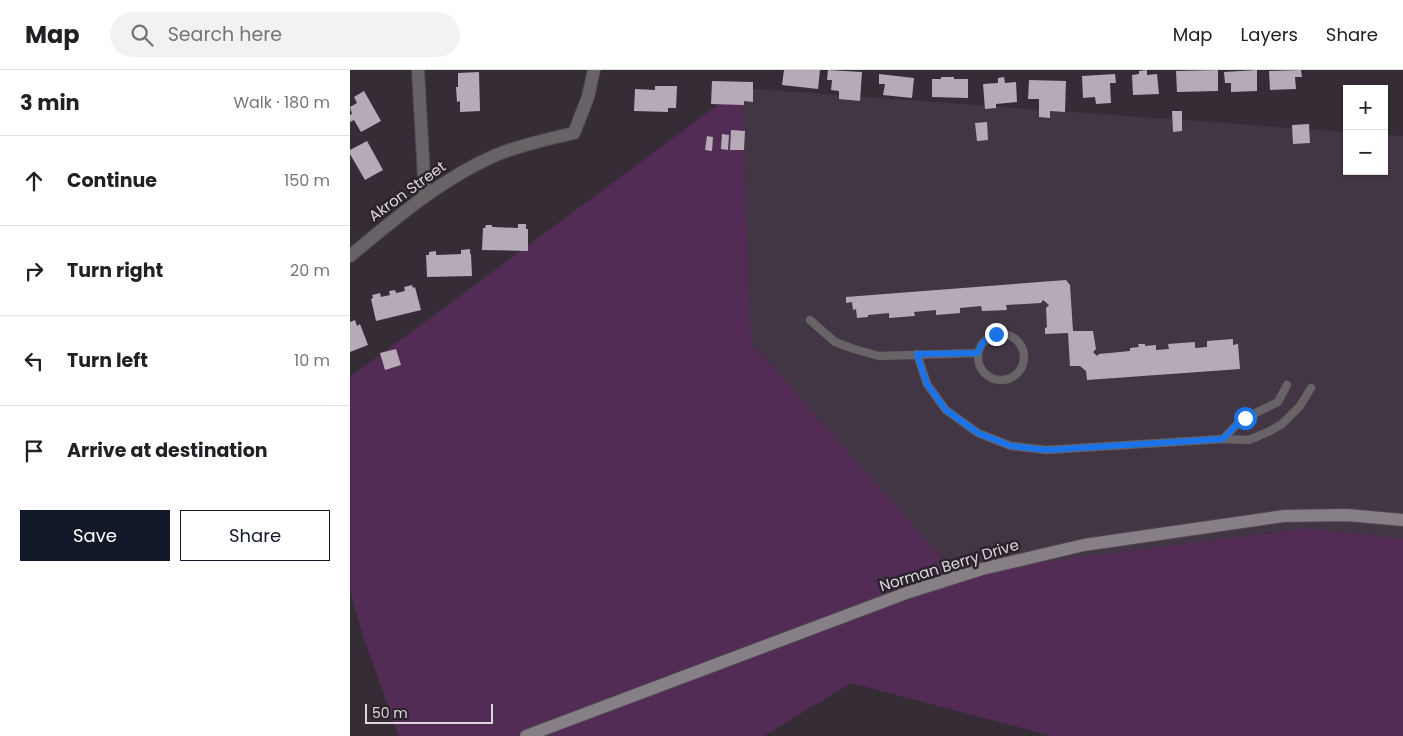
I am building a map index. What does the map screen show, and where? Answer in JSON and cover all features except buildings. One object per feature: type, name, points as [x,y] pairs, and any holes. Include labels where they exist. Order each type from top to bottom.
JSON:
[{"type":"main road","name":"Norman Berry Drive","points":[[526,736],[909,592],[982,568],[1084,545],[1284,516],[1347,515],[1403,520]]},
{"type":"street","points":[[418,70],[425,195]]},
{"type":"street","name":"Akron Street","points":[[350,256],[425,195],[459,173],[496,155],[534,142],[574,133],[588,97],[594,70]]},
{"type":"lane","points":[[810,320],[835,342],[880,356],[978,353]]},
{"type":"lane","points":[[1005,333],[1014,337],[1020,343],[1024,352],[1024,361],[1021,369],[1015,376],[1006,380],[997,380],[989,377],[982,371],[978,362],[978,353],[981,344],[987,338],[1005,333]]},
{"type":"lane","points":[[917,354],[927,384],[946,410],[978,433],[1011,446],[1046,450],[1223,439],[1250,440],[1282,424],[1300,406],[1311,388]]},
{"type":"lane","points":[[1223,439],[1241,420],[1278,402],[1288,385]]},
{"type":"shaded area","points":[[741,88],[1343,132],[1343,175],[1388,175],[1388,135],[1403,136],[1403,539],[1309,528],[955,574],[751,342]]},
{"type":"shaded area","points":[[741,88],[751,342],[955,573],[1309,528],[1403,539],[1403,736],[1052,736],[851,683],[764,736],[399,736],[364,639],[350,590],[350,377]]},
{"type":"route","points":[[996,334],[987,338],[981,344],[978,353],[917,354],[927,384],[946,410],[978,433],[1011,446],[1046,450],[1223,439],[1245,418]]}]
